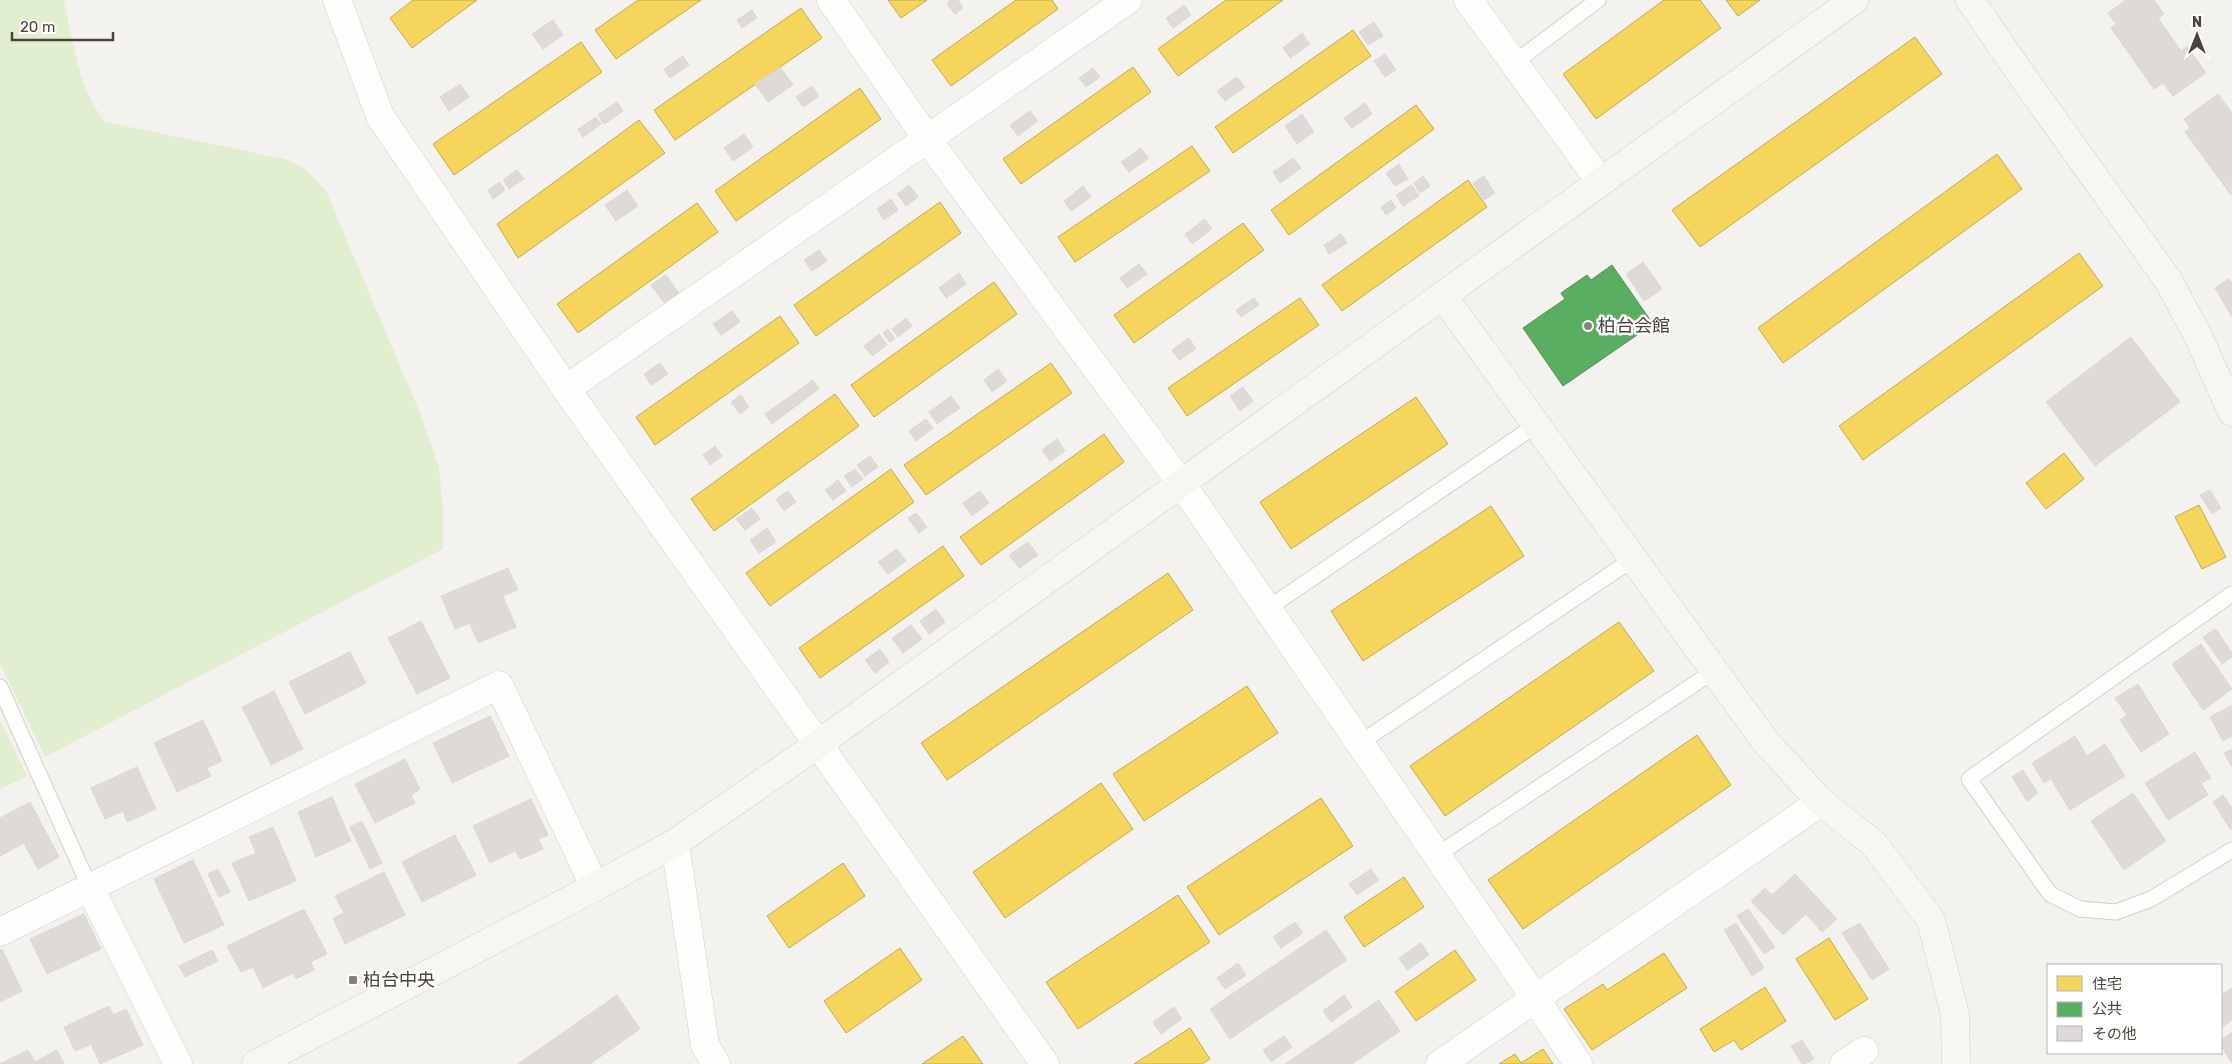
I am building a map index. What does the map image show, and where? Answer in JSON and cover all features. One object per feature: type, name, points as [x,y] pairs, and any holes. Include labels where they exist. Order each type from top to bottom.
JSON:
[{"type":"street","points":[[337,0],[380,116],[566,389],[1045,1064]]},
{"type":"street","points":[[831,0],[928,140],[1181,483],[1536,998],[1578,1064]]},
{"type":"street","points":[[566,389],[1128,0]]},
{"type":"street","points":[[1468,0],[1600,181]]},
{"type":"street","points":[[256,1064],[595,887],[675,843],[817,745],[1854,0]]},
{"type":"street","points":[[1970,0],[2030,88],[2168,280],[2198,336],[2232,412]]},
{"type":"street","points":[[1443,296],[1764,741],[1822,802],[1874,844],[1931,920],[1956,1015],[1956,1064]]},
{"type":"street","points":[[0,932],[499,685],[595,887]]},
{"type":"street","points":[[1440,1064],[1822,802]]},
{"type":"street","points":[[675,843],[706,1045],[716,1064]]},
{"type":"street","points":[[90,888],[178,1064]]},
{"type":"lane","points":[[1514,63],[1598,0]]},
{"type":"lane","points":[[1268,609],[1536,425]]},
{"type":"lane","points":[[1360,743],[1633,558]]},
{"type":"lane","points":[[2232,594],[1969,779],[2050,894],[2080,909],[2116,912],[2151,899],[2232,850]]},
{"type":"lane","points":[[1437,856],[1714,671]]},
{"type":"lane","points":[[0,687],[90,888]]},
{"type":"green space","points":[[0,0],[64,0],[78,64],[88,94],[105,122],[285,159],[304,168],[326,191],[420,413],[439,468],[443,511],[443,549],[45,757],[0,663]]},
{"type":"green space","points":[[0,720],[27,776],[0,789]]},
{"type":"building: 住宅","points":[[413,0],[477,0],[412,48],[390,18]]},
{"type":"building: 住宅","points":[[638,0],[701,0],[616,59],[595,30]]},
{"type":"building: 住宅","points":[[888,0],[927,0],[901,18]]},
{"type":"building: 住宅","points":[[1016,0],[1052,0],[1058,9],[951,86],[932,60]]},
{"type":"building: 住宅","points":[[1226,0],[1283,0],[1178,76],[1158,49]]},
{"type":"building: 住宅","points":[[1664,0],[1700,0],[1721,28],[1596,119],[1563,74]]},
{"type":"building: 住宅","points":[[1726,0],[1760,0],[1738,16]]},
{"type":"building: 住宅","points":[[801,8],[822,38],[675,140],[654,110]]},
{"type":"building: 住宅","points":[[1353,30],[1371,56],[1233,153],[1215,127]]},
{"type":"building: 住宅","points":[[1915,37],[1942,74],[1700,247],[1672,210]]},
{"type":"building: 住宅","points":[[581,42],[602,72],[454,175],[433,144]]},
{"type":"building: 住宅","points":[[1133,67],[1151,92],[1021,184],[1003,159]]},
{"type":"building: 住宅","points":[[860,88],[881,119],[736,221],[715,191]]},
{"type":"building: 住宅","points":[[1416,105],[1434,129],[1289,235],[1271,210]]},
{"type":"building: 住宅","points":[[639,120],[665,153],[518,258],[497,224]]},
{"type":"building: 住宅","points":[[1192,146],[1210,171],[1075,262],[1058,237]]},
{"type":"building: 住宅","points":[[1997,154],[2022,189],[1783,363],[1758,328]]},
{"type":"building: 住宅","points":[[1468,180],[1487,207],[1342,311],[1322,285]]},
{"type":"building: 住宅","points":[[940,202],[961,233],[816,336],[794,305]]},
{"type":"building: 住宅","points":[[697,203],[718,232],[578,333],[557,304]]},
{"type":"building: 住宅","points":[[1243,223],[1264,250],[1134,343],[1114,315]]},
{"type":"building: 住宅","points":[[2079,253],[2103,286],[1863,460],[1839,426]]},
{"type":"building: 住宅","points":[[994,282],[1017,314],[874,417],[851,385]]},
{"type":"building: 住宅","points":[[1300,298],[1319,325],[1187,416],[1168,388]]},
{"type":"building: 住宅","points":[[780,316],[799,343],[655,445],[636,417]]},
{"type":"building: 住宅","points":[[1051,363],[1072,393],[926,495],[904,465]]},
{"type":"building: 住宅","points":[[835,394],[859,426],[714,531],[691,499]]},
{"type":"building: 住宅","points":[[1416,397],[1448,444],[1291,549],[1260,502]]},
{"type":"building: 住宅","points":[[1104,434],[1124,462],[981,565],[960,537]]},
{"type":"building: 住宅","points":[[2064,453],[2084,479],[2046,509],[2026,483]]},
{"type":"building: 住宅","points":[[891,469],[914,502],[770,606],[746,573]]},
{"type":"building: 住宅","points":[[2199,505],[2226,557],[2202,569],[2175,517]]},
{"type":"building: 住宅","points":[[1491,506],[1524,556],[1363,661],[1331,611]]},
{"type":"building: 住宅","points":[[943,546],[964,576],[820,678],[799,648]]},
{"type":"building: 住宅","points":[[1168,573],[1193,610],[947,780],[921,743]]},
{"type":"building: 住宅","points":[[1619,622],[1654,671],[1445,816],[1410,766]]},
{"type":"building: 住宅","points":[[1247,686],[1278,733],[1144,821],[1113,774]]},
{"type":"building: 住宅","points":[[1697,735],[1731,785],[1523,929],[1488,880]]},
{"type":"building: 住宅","points":[[1101,783],[1133,829],[1005,918],[973,872]]},
{"type":"building: 住宅","points":[[1321,798],[1353,846],[1219,935],[1187,887]]},
{"type":"building: 住宅","points":[[843,863],[865,896],[789,948],[767,916]]},
{"type":"building: 住宅","points":[[1404,877],[1424,907],[1364,947],[1344,917]]},
{"type":"building: 住宅","points":[[1178,895],[1210,942],[1078,1029],[1046,982]]},
{"type":"building: 住宅","points":[[1829,938],[1868,999],[1835,1020],[1796,959]]},
{"type":"building: 住宅","points":[[900,948],[922,980],[846,1033],[824,1001]]},
{"type":"building: 住宅","points":[[1455,950],[1476,980],[1416,1021],[1395,992]]},
{"type":"building: 住宅","points":[[1664,953],[1687,988],[1592,1050],[1564,1009],[1603,984],[1607,990]]},
{"type":"building: 住宅","points":[[1765,987],[1786,1021],[1741,1050],[1734,1040],[1714,1052],[1700,1029]]},
{"type":"building: 住宅","points":[[1190,1028],[1210,1059],[1202,1064],[1134,1064]]},
{"type":"building: 住宅","points":[[963,1036],[983,1064],[922,1064]]},
{"type":"building: 住宅","points":[[1543,1049],[1553,1064],[1499,1064],[1515,1054],[1521,1063]]},
{"type":"building: 公共","name":"柏台会館","points":[[1612,265],[1653,324],[1563,386],[1523,328],[1565,299],[1561,293],[1587,275],[1591,280]]},
{"type":"building: その他","points":[[951,0],[958,0],[963,8],[955,14],[947,4]]},
{"type":"building: その他","points":[[2126,0],[2154,0],[2164,14],[2158,18],[2181,51],[2187,46],[2206,73],[2173,96],[2163,83],[2154,89],[2111,28],[2116,24],[2108,13]]},
{"type":"building: その他","points":[[1184,5],[1191,15],[1173,28],[1166,18]]},
{"type":"building: その他","points":[[752,10],[757,18],[742,28],[737,20]]},
{"type":"building: その他","points":[[553,20],[563,35],[543,49],[532,34]]},
{"type":"building: その他","points":[[1374,22],[1383,36],[1368,45],[1359,32]]},
{"type":"building: その他","points":[[1302,33],[1310,44],[1290,58],[1283,48]]},
{"type":"building: その他","points":[[1385,54],[1396,70],[1385,77],[1374,61]]},
{"type":"building: その他","points":[[683,56],[689,65],[670,78],[664,69]]},
{"type":"building: その他","points":[[780,67],[793,85],[768,102],[755,84]]},
{"type":"building: その他","points":[[1093,68],[1100,77],[1086,87],[1079,78]]},
{"type":"building: その他","points":[[1237,77],[1245,87],[1225,101],[1217,91]]},
{"type":"building: その他","points":[[460,84],[469,97],[449,111],[440,97]]},
{"type":"building: その他","points":[[812,86],[819,96],[803,107],[796,97]]},
{"type":"building: その他","points":[[2218,94],[2232,113],[2231,195],[2185,132],[2190,128],[2184,119]]},
{"type":"building: その他","points":[[617,102],[623,111],[604,124],[598,115]]},
{"type":"building: その他","points":[[1365,103],[1372,114],[1352,128],[1344,118]]},
{"type":"building: その他","points":[[1030,111],[1038,121],[1018,136],[1010,125]]},
{"type":"building: その他","points":[[1302,114],[1314,132],[1297,144],[1285,126]]},
{"type":"building: その他","points":[[596,117],[601,124],[583,137],[578,129]]},
{"type":"building: その他","points":[[744,134],[753,147],[733,161],[724,148]]},
{"type":"building: その他","points":[[1141,148],[1149,158],[1129,172],[1121,162]]},
{"type":"building: その他","points":[[1293,158],[1301,168],[1280,183],[1273,172]]},
{"type":"building: その他","points":[[1399,164],[1408,179],[1395,186],[1386,173]]},
{"type":"building: その他","points":[[517,170],[524,179],[509,189],[503,180]]},
{"type":"building: その他","points":[[1423,176],[1430,186],[1420,193],[1414,183]]},
{"type":"building: その他","points":[[1484,176],[1495,193],[1484,200],[1473,183]]},
{"type":"building: その他","points":[[500,182],[505,190],[493,199],[488,190]]},
{"type":"building: その他","points":[[909,185],[918,197],[906,206],[897,194]]},
{"type":"building: その他","points":[[1412,185],[1419,196],[1403,206],[1396,195]]},
{"type":"building: その他","points":[[1083,186],[1091,197],[1071,211],[1064,201]]},
{"type":"building: その他","points":[[627,190],[638,206],[616,221],[605,205]]},
{"type":"building: その他","points":[[891,199],[898,210],[884,220],[877,209]]},
{"type":"building: その他","points":[[1391,200],[1396,208],[1386,215],[1381,207]]},
{"type":"building: その他","points":[[1205,219],[1212,229],[1192,244],[1185,234]]},
{"type":"building: その他","points":[[1341,234],[1347,243],[1329,254],[1324,245]]},
{"type":"building: その他","points":[[819,250],[827,261],[812,271],[804,260]]},
{"type":"building: その他","points":[[1643,262],[1662,289],[1644,301],[1626,274]]},
{"type":"building: その他","points":[[1139,264],[1147,274],[1127,288],[1120,278]]},
{"type":"building: その他","points":[[959,273],[966,284],[946,298],[939,288]]},
{"type":"building: その他","points":[[666,275],[682,298],[668,308],[651,285]]},
{"type":"building: その他","points":[[2229,279],[2232,283],[2232,317],[2215,288]]},
{"type":"building: その他","points":[[1254,298],[1259,305],[1241,317],[1236,310]]},
{"type":"building: その他","points":[[732,311],[740,322],[721,335],[713,324]]},
{"type":"building: その他","points":[[906,318],[912,326],[898,337],[892,329]]},
{"type":"building: その他","points":[[888,329],[895,339],[890,342],[883,333]]},
{"type":"building: その他","points":[[879,334],[887,345],[872,356],[864,346]]},
{"type":"building: その他","points":[[2131,337],[2180,402],[2095,466],[2046,402]]},
{"type":"building: その他","points":[[1189,338],[1196,349],[1179,360],[1172,350]]},
{"type":"building: その他","points":[[660,363],[668,374],[651,385],[644,374]]},
{"type":"building: その他","points":[[998,369],[1007,381],[992,392],[984,380]]},
{"type":"building: その他","points":[[813,380],[819,389],[772,424],[765,414]]},
{"type":"building: その他","points":[[1243,387],[1253,401],[1240,411],[1230,396]]},
{"type":"building: その他","points":[[741,395],[749,407],[740,414],[731,402]]},
{"type":"building: その他","points":[[951,396],[960,408],[937,424],[929,412]]},
{"type":"building: その他","points":[[926,419],[933,428],[916,441],[909,431]]},
{"type":"building: その他","points":[[1057,439],[1065,451],[1050,461],[1042,450]]},
{"type":"building: その他","points":[[715,446],[722,456],[710,465],[703,455]]},
{"type":"building: その他","points":[[870,456],[878,467],[865,476],[857,465]]},
{"type":"building: その他","points":[[855,469],[863,479],[852,487],[844,476]]},
{"type":"building: その他","points":[[838,480],[846,491],[833,500],[825,490]]},
{"type":"building: その他","points":[[2210,490],[2221,508],[2212,514],[2200,495]]},
{"type":"building: その他","points":[[788,491],[796,502],[784,511],[776,499]]},
{"type":"building: その他","points":[[980,491],[989,503],[972,516],[963,503]]},
{"type":"building: その他","points":[[752,508],[760,519],[745,530],[736,519]]},
{"type":"building: その他","points":[[916,513],[927,527],[919,533],[908,518]]},
{"type":"building: その他","points":[[767,528],[776,542],[759,553],[750,540]]},
{"type":"building: その他","points":[[1028,542],[1038,555],[1019,568],[1009,555]]},
{"type":"building: その他","points":[[897,549],[906,561],[888,574],[878,562]]},
{"type":"building: その他","points":[[508,568],[518,590],[503,596],[516,627],[478,643],[470,623],[455,629],[441,596]]},
{"type":"building: その他","points":[[936,609],[945,622],[929,634],[920,621]]},
{"type":"building: その他","points":[[421,621],[450,678],[417,694],[388,638]]},
{"type":"building: その他","points":[[911,625],[922,639],[903,653],[892,638]]},
{"type":"building: その他","points":[[2216,629],[2232,653],[2232,657],[2222,664],[2203,637]]},
{"type":"building: その他","points":[[2201,644],[2232,689],[2203,710],[2172,664]]},
{"type":"building: その他","points":[[880,649],[889,662],[875,673],[865,660]]},
{"type":"building: その他","points":[[350,652],[366,683],[305,714],[289,682]]},
{"type":"building: その他","points":[[2138,684],[2169,734],[2141,752],[2120,720],[2127,715],[2115,698]]},
{"type":"building: その他","points":[[274,691],[303,749],[271,765],[242,707]]},
{"type":"building: その他","points":[[2232,705],[2232,736],[2223,741],[2210,717]]},
{"type":"building: その他","points":[[490,716],[509,756],[452,783],[433,743]]},
{"type":"building: その他","points":[[203,720],[222,761],[207,768],[211,776],[177,792],[154,743]]},
{"type":"building: その他","points":[[2075,736],[2087,756],[2105,744],[2125,776],[2070,810],[2051,779],[2044,783],[2032,763]]},
{"type":"building: その他","points":[[2232,749],[2232,767],[2224,753]]},
{"type":"building: その他","points":[[2195,752],[2211,778],[2201,783],[2208,795],[2168,820],[2145,783]]},
{"type":"building: その他","points":[[405,759],[420,789],[411,795],[415,803],[375,823],[355,784]]},
{"type":"building: その他","points":[[137,767],[156,809],[127,822],[123,811],[105,819],[91,788]]},
{"type":"building: その他","points":[[2023,770],[2038,793],[2027,801],[2012,777]]},
{"type":"building: その他","points":[[2133,793],[2166,841],[2124,870],[2091,821]]},
{"type":"building: その他","points":[[2223,795],[2232,808],[2231,830],[2213,802]]},
{"type":"building: その他","points":[[332,797],[351,841],[316,857],[298,812]]},
{"type":"building: その他","points":[[531,799],[548,835],[538,839],[543,849],[520,859],[515,851],[490,863],[473,826]]},
{"type":"building: その他","points":[[30,802],[59,857],[38,869],[24,843],[0,856],[0,818]]},
{"type":"building: その他","points":[[362,821],[382,863],[370,869],[350,827]]},
{"type":"building: その他","points":[[273,827],[296,881],[249,901],[232,863],[256,853],[249,837]]},
{"type":"building: その他","points":[[455,835],[476,875],[422,902],[402,862]]},
{"type":"building: その他","points":[[193,860],[224,925],[184,943],[154,879]]},
{"type":"building: その他","points":[[218,869],[230,892],[219,897],[208,874]]},
{"type":"building: その他","points":[[1371,869],[1379,880],[1357,895],[1349,884]]},
{"type":"building: その他","points":[[384,872],[405,915],[345,944],[333,918],[344,913],[335,896]]},
{"type":"building: その他","points":[[1795,874],[1837,919],[1822,932],[1806,914],[1783,935],[1751,901],[1765,888],[1772,895]]},
{"type":"building: その他","points":[[304,909],[327,954],[311,962],[314,970],[296,979],[293,973],[263,988],[253,967],[241,972],[227,946]]},
{"type":"building: その他","points":[[1748,909],[1775,947],[1764,954],[1737,916]]},
{"type":"building: その他","points":[[84,914],[101,949],[47,974],[30,939]]},
{"type":"building: その他","points":[[1295,922],[1303,933],[1281,948],[1273,937]]},
{"type":"building: その他","points":[[1736,923],[1764,968],[1752,976],[1724,930]]},
{"type":"building: その他","points":[[1860,923],[1889,969],[1872,980],[1842,933]]},
{"type":"building: その他","points":[[1326,930],[1347,960],[1230,1039],[1210,1009]]},
{"type":"building: その他","points":[[1421,943],[1429,955],[1407,970],[1399,958]]},
{"type":"building: その他","points":[[2,949],[22,991],[0,1002],[0,950]]},
{"type":"building: その他","points":[[212,950],[218,961],[185,977],[179,966]]},
{"type":"building: その他","points":[[1238,963],[1246,975],[1225,989],[1217,978]]},
{"type":"building: その他","points":[[2232,988],[2232,1020],[2222,1027],[2222,994]]},
{"type":"building: その他","points":[[617,995],[640,1029],[590,1064],[518,1064]]},
{"type":"building: その他","points":[[1344,995],[1352,1007],[1331,1022],[1323,1011]]},
{"type":"building: その他","points":[[1379,1000],[1400,1031],[1352,1064],[1285,1064]]},
{"type":"building: その他","points":[[109,1006],[113,1015],[126,1009],[143,1045],[100,1064],[91,1044],[75,1051],[64,1027]]},
{"type":"building: その他","points":[[1174,1007],[1182,1019],[1161,1034],[1153,1022]]},
{"type":"building: その他","points":[[2232,1032],[2232,1063],[2222,1048],[2222,1039]]},
{"type":"building: その他","points":[[1284,1036],[1292,1047],[1271,1062],[1263,1050]]},
{"type":"building: その他","points":[[1802,1040],[1814,1059],[1805,1064],[1802,1064],[1791,1046]]},
{"type":"building: その他","points":[[28,1050],[35,1062],[57,1050],[64,1064],[0,1064]]},
{"type":"place","name":"柏台会館","points":[[1588,326]]},
{"type":"place","name":"柏台中央","points":[[353,980]]}]
